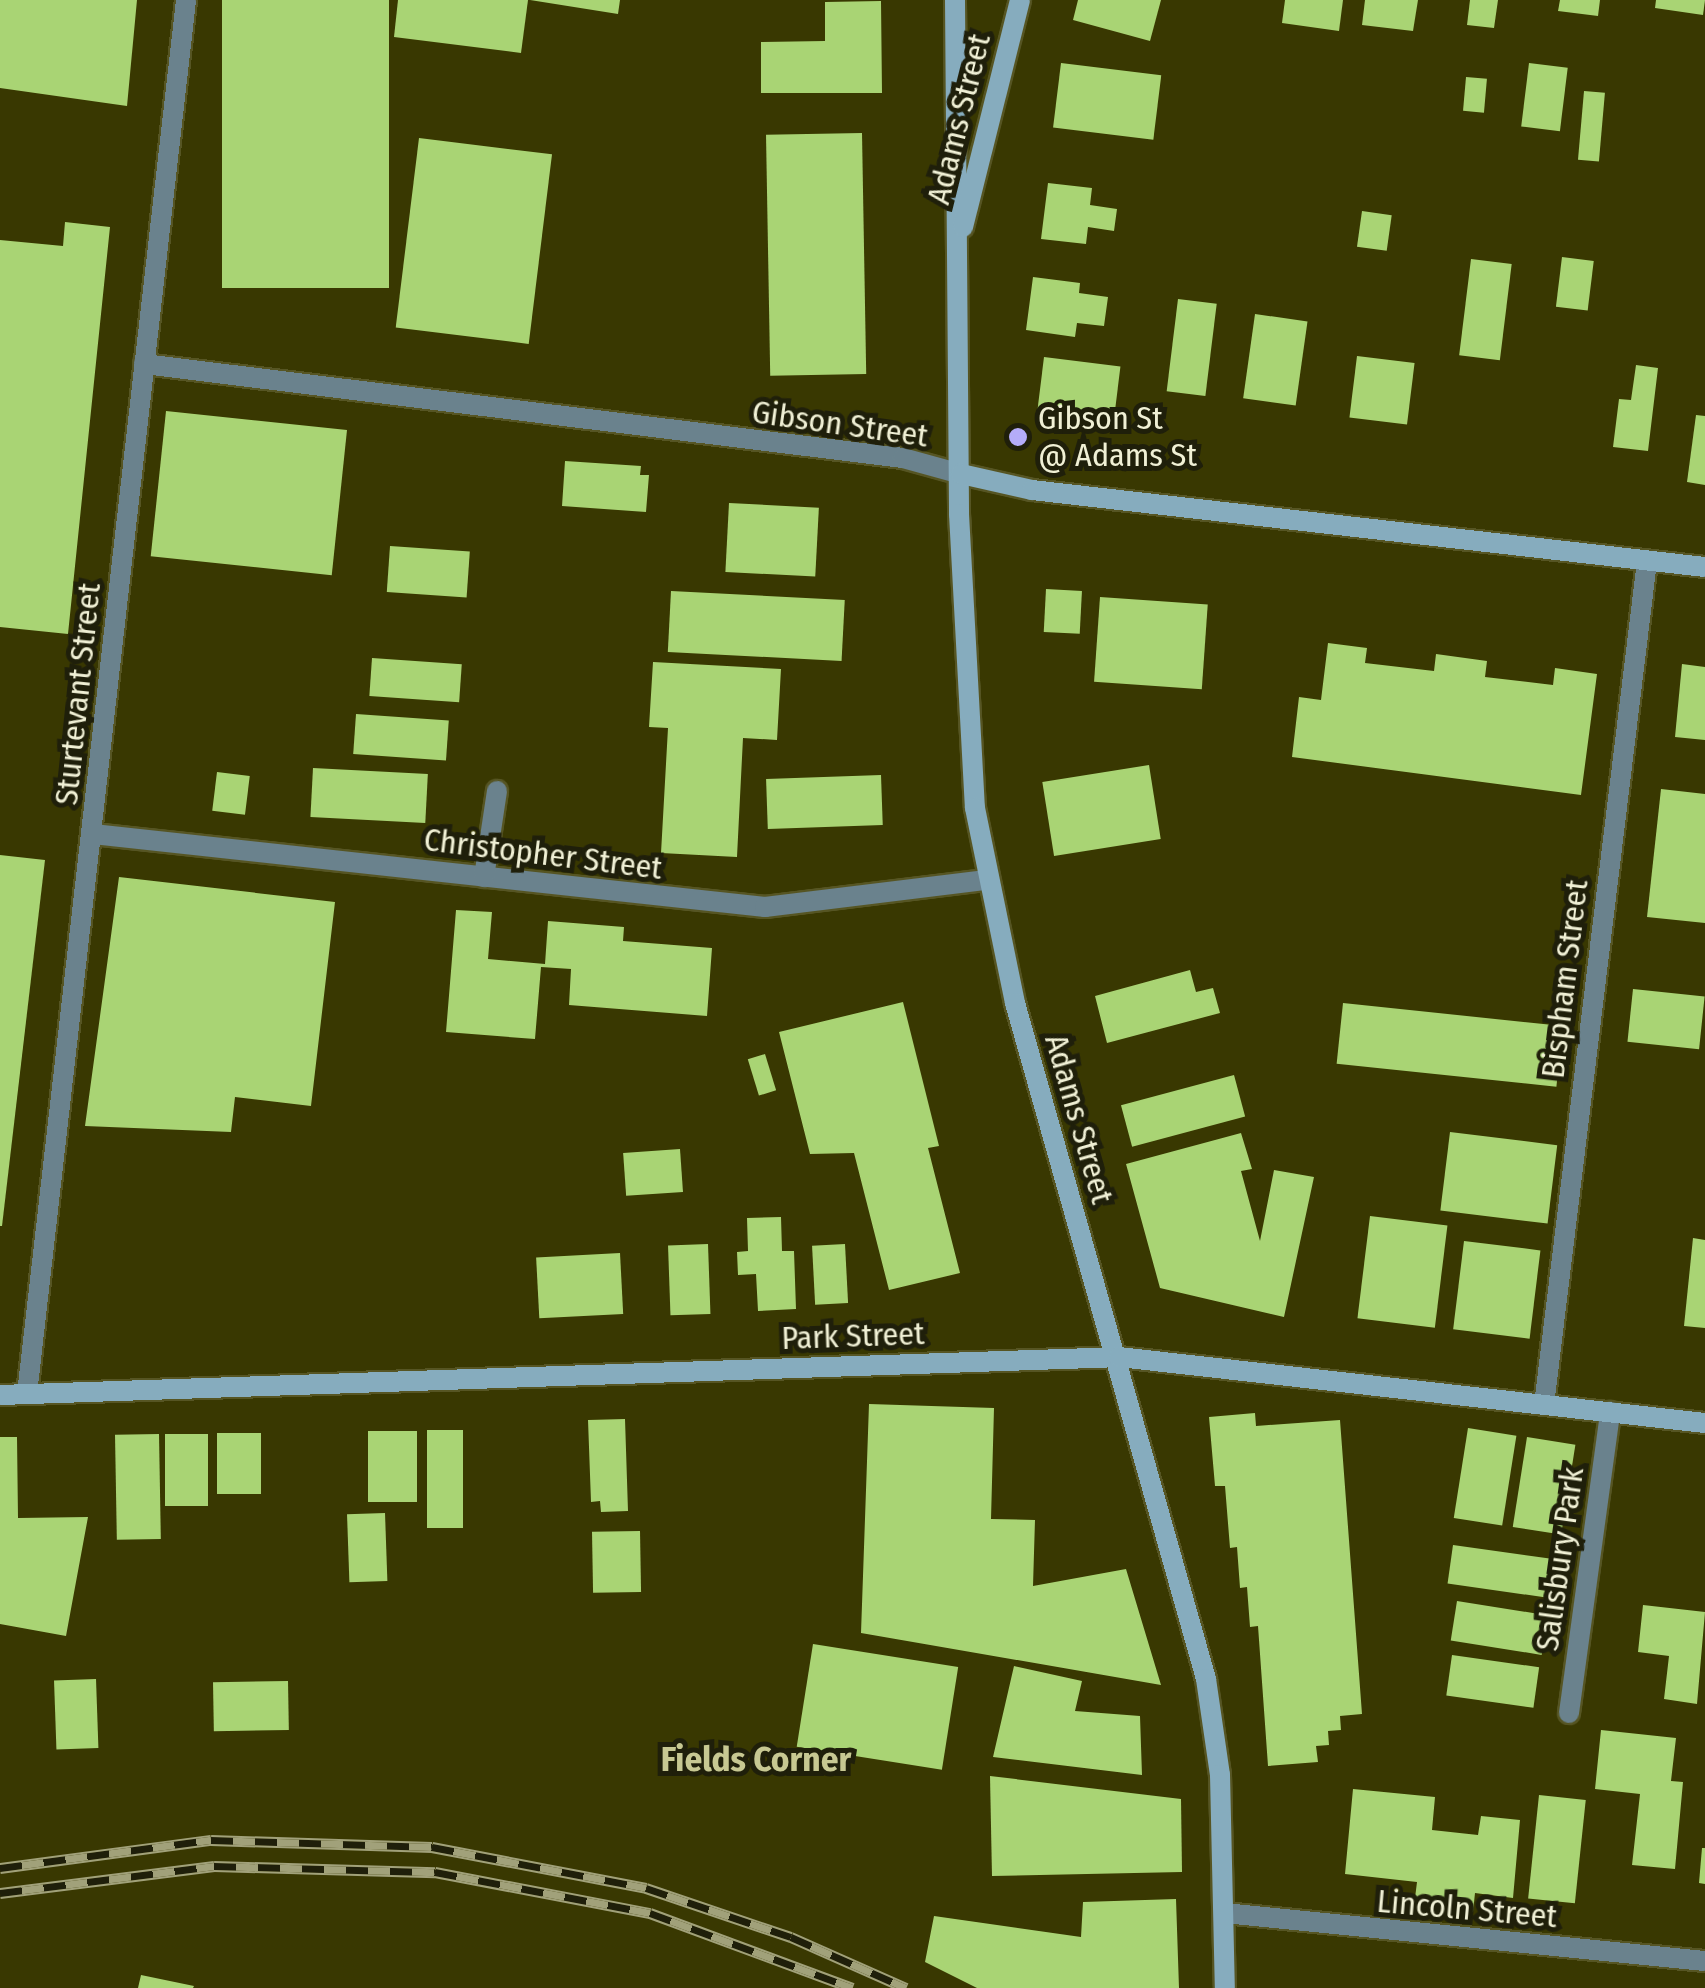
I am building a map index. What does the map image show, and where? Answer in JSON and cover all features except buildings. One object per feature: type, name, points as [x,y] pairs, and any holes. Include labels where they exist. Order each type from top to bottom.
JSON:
[{"type":"street","name":"Sturtevant Street","points":[[26,1394],[186,0]]},
{"type":"street","name":"Adams Street","points":[[955,0],[956,253],[967,723],[986,880],[1014,1004],[1119,1357],[1206,1679],[1220,1775],[1225,1988]]},
{"type":"street","name":"Adams Street","points":[[956,253],[1020,0]]},
{"type":"street","name":"Gibson Street","points":[[144,364],[903,458],[1032,490],[1705,567]]},
{"type":"street","name":"Bispham Street","points":[[1544,1405],[1646,561]]},
{"type":"street","points":[[484,876],[497,790]]},
{"type":"street","name":"Christopher Street","points":[[93,834],[764,907],[986,880]]},
{"type":"street","name":"Park Street","points":[[0,1395],[1119,1357],[1705,1423]]},
{"type":"street","name":"Salisbury Park","points":[[1570,1713],[1610,1412]]},
{"type":"street","name":"Lincoln Street","points":[[1224,1912],[1705,1960]]},
{"type":"railway","points":[[0,1868],[211,1840],[432,1847],[646,1888],[791,1937],[906,1988]]},
{"type":"railway","points":[[0,1893],[214,1866],[435,1872],[650,1913],[853,1988]]},
{"type":"place","name":"Gibson St @ Adams St","points":[[1018,437]]},
{"type":"district","name":"Fields Corner","points":[[756,1759]]}]
